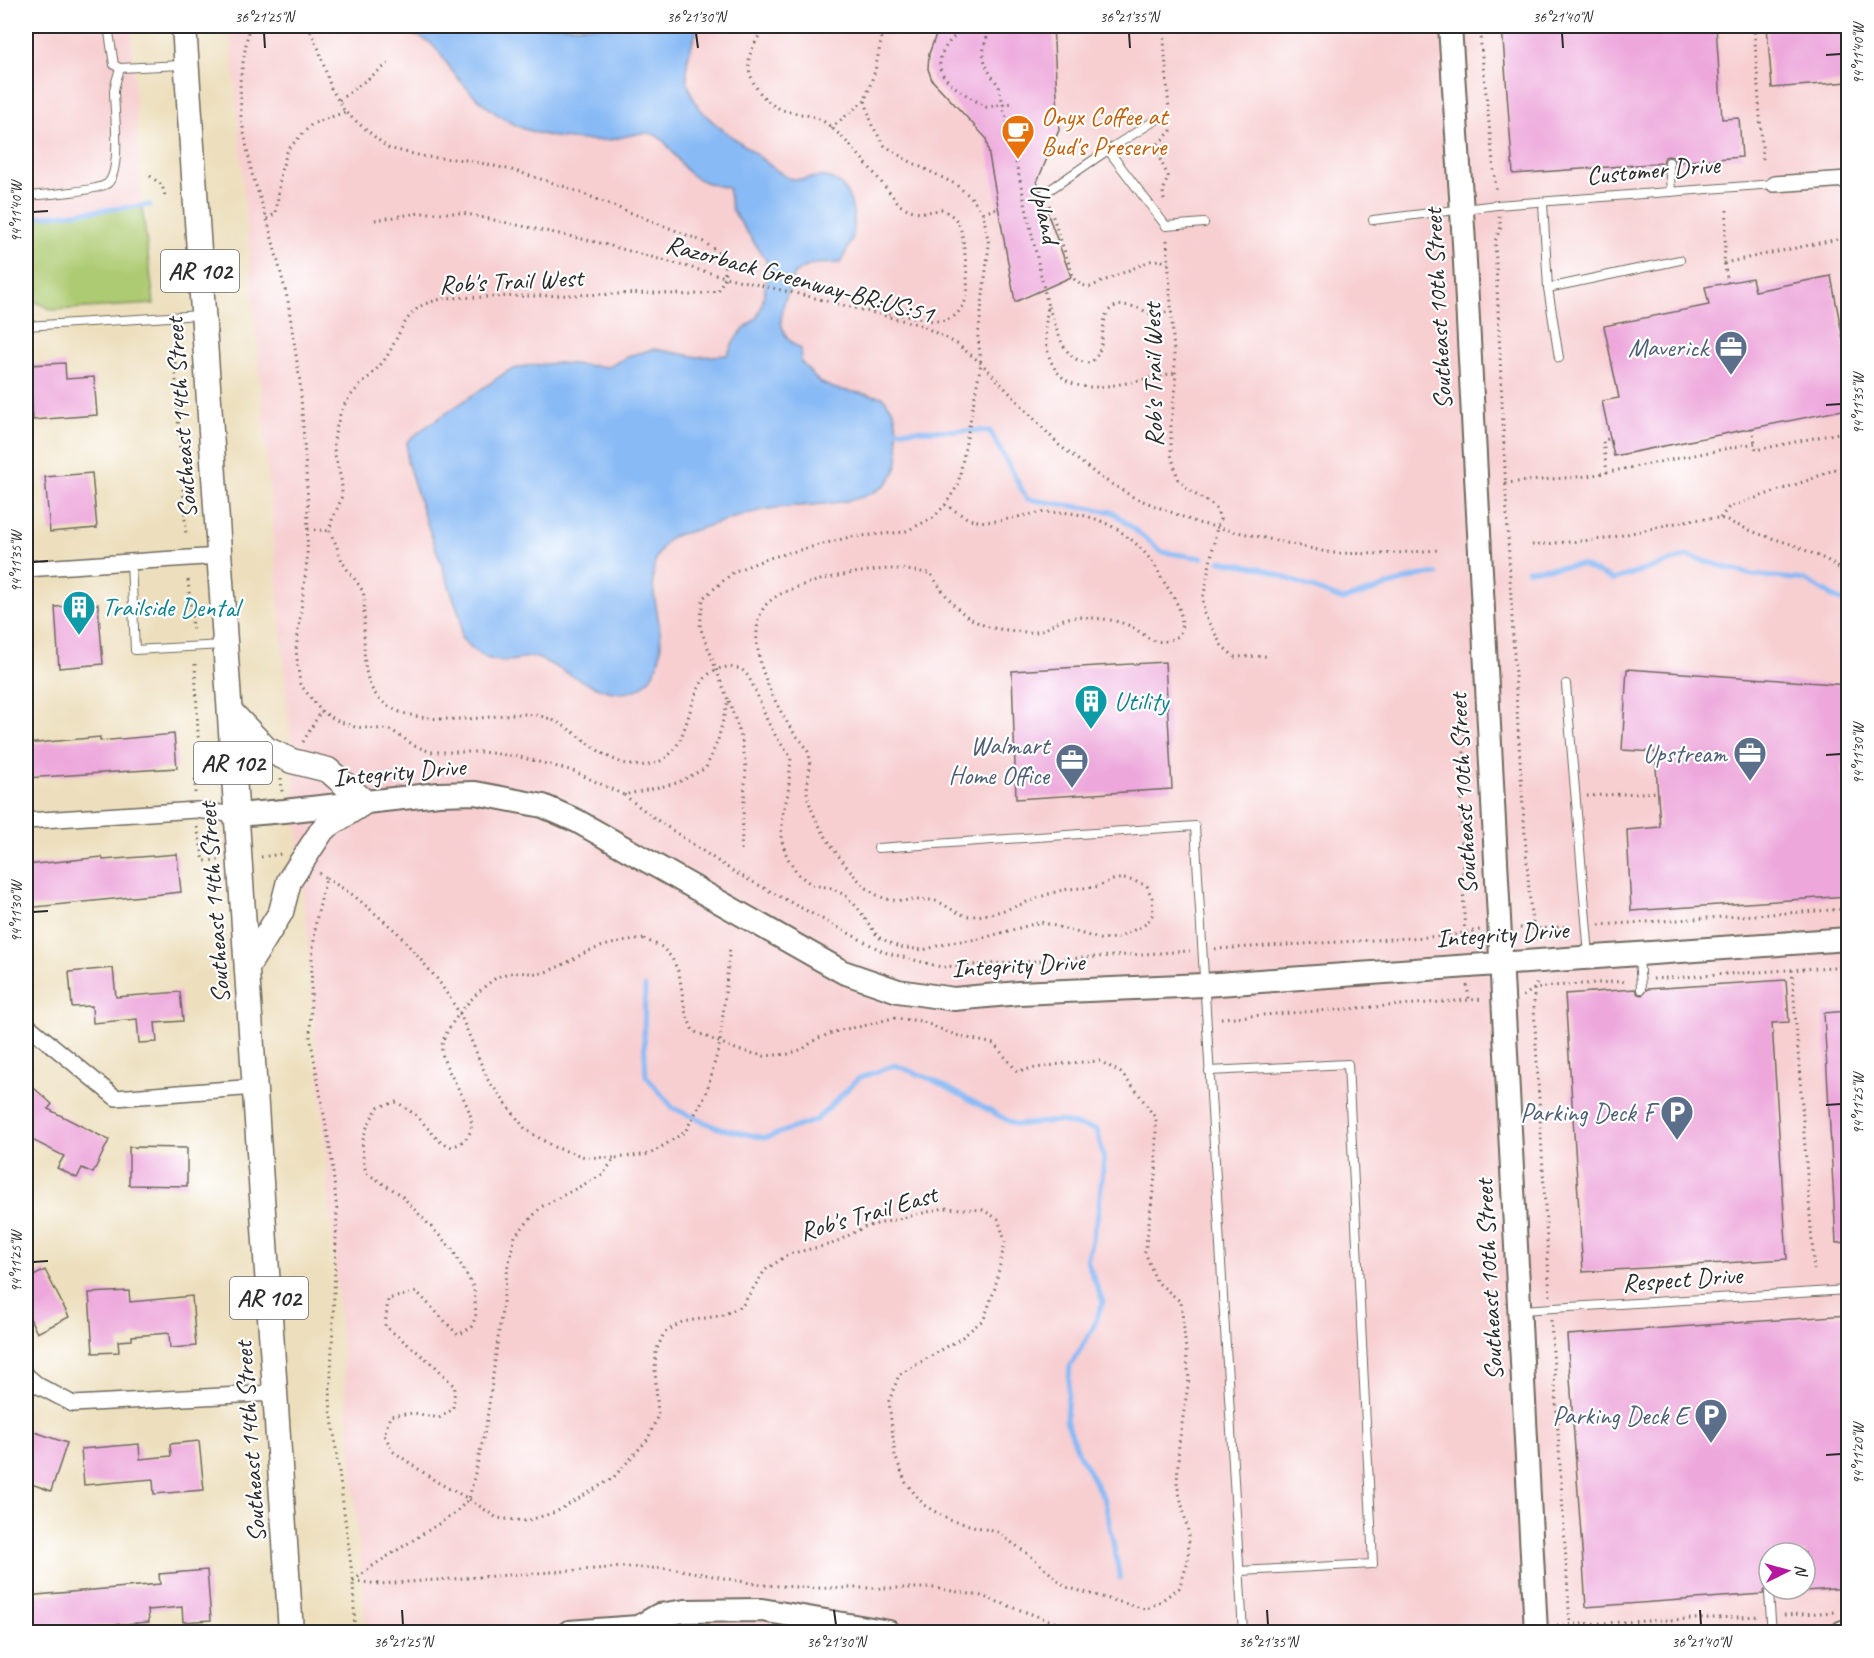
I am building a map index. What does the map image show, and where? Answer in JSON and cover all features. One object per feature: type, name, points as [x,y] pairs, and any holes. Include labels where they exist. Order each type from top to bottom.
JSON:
[{"type":"main road","name":"Southeast 14th Street","points":[[184,26],[291,1632]]},
{"type":"main road","points":[[230,711],[266,749],[292,760],[328,770],[365,801],[323,829],[289,881],[280,912],[247,967]]},
{"type":"street","name":"Southeast 10th Street","points":[[1450,26],[1536,1632]]},
{"type":"street","name":"Customer Drive","points":[[1774,184],[1848,179]]},
{"type":"street","points":[[26,569],[219,556]]},
{"type":"street","name":"Integrity Drive","points":[[237,814],[284,812],[439,794],[475,794],[543,806],[577,821],[843,972],[897,991],[954,999],[1020,993],[1204,985],[1848,939]]},
{"type":"street","points":[[26,821],[196,810],[237,814]]},
{"type":"street","points":[[26,1024],[116,1098],[255,1087]]},
{"type":"street","points":[[26,1375],[39,1386],[73,1404],[275,1393]]},
{"type":"street","points":[[569,1632],[644,1630],[659,1615],[685,1611],[762,1610],[890,1632]]},
{"type":"street","points":[[1840,1622],[1848,1632]]},
{"type":"lane","points":[[108,26],[114,65],[120,68],[186,64]]},
{"type":"lane","points":[[26,196],[98,188],[109,182],[114,170],[117,135],[114,88],[120,68]]},
{"type":"lane","points":[[1044,195],[1159,118]]},
{"type":"lane","points":[[1108,150],[1166,226],[1204,223]]},
{"type":"lane","points":[[1669,162],[1671,192]]},
{"type":"lane","name":"Customer Drive","points":[[1373,220],[1461,209],[1774,184]]},
{"type":"lane","points":[[1543,202],[1548,288],[1559,358]]},
{"type":"lane","points":[[1548,288],[1680,260]]},
{"type":"lane","points":[[26,326],[203,315]]},
{"type":"lane","points":[[131,562],[135,650],[225,645]]},
{"type":"lane","points":[[1566,684],[1589,957]]},
{"type":"lane","points":[[878,848],[1195,826],[1243,1632]]},
{"type":"lane","points":[[1639,953],[1641,989]]},
{"type":"lane","points":[[1209,1071],[1348,1064],[1373,1564],[1239,1571]]},
{"type":"lane","name":"Respect Drive","points":[[1519,1310],[1848,1290]]},
{"type":"lane","points":[[1770,1601],[1772,1632]]},
{"type":"path","points":[[249,26],[240,81],[241,117],[252,174],[267,219],[288,301],[300,382],[308,529],[307,562],[296,650],[300,684],[321,711],[338,721],[355,727],[391,730],[415,746],[431,752],[482,752],[516,756],[573,771],[624,795],[734,872],[884,952],[941,967],[1445,936],[1474,931]]},
{"type":"path","points":[[308,26],[318,47],[331,87],[345,112],[388,148],[426,157],[467,159],[566,187],[702,241],[724,256],[725,277]]},
{"type":"path","points":[[764,26],[750,54],[749,70],[753,82],[762,95],[783,110],[816,118],[845,139],[900,205],[919,213],[930,213],[941,209],[952,215],[960,228],[967,297],[961,310],[953,318],[940,321],[898,313],[886,316]]},
{"type":"path","points":[[831,128],[865,100],[875,71],[884,26]]},
{"type":"path","points":[[968,26],[957,33],[946,45],[941,64],[942,74],[953,85],[986,107],[1012,103]]},
{"type":"path","name":"Upland","points":[[992,26],[982,54],[988,71],[999,86],[1048,307],[1066,352],[1073,359],[1089,363],[1096,359],[1103,341],[1102,322],[1114,308],[1132,306],[1157,316],[1171,310]]},
{"type":"path","points":[[1479,26],[1496,191]]},
{"type":"path","points":[[1754,26],[1763,161]]},
{"type":"path","points":[[339,100],[388,64]]},
{"type":"path","points":[[741,850],[746,768],[742,740],[700,627],[703,598],[735,571],[769,558],[850,537],[904,532],[933,518],[958,485],[981,363],[978,337],[989,245],[983,213],[971,197],[955,184],[884,146],[872,125],[865,100]]},
{"type":"path","points":[[267,219],[276,213],[281,171],[288,149],[312,124],[345,112]]},
{"type":"path","points":[[150,176],[162,185],[165,196]]},
{"type":"path","points":[[1044,195],[1074,279],[1081,285],[1090,287],[1150,261],[1159,260],[1168,263]]},
{"type":"path","points":[[983,213],[999,208]]},
{"type":"path","points":[[1727,210],[1724,263],[1728,283]]},
{"type":"path","name":"Razorback Greenway-BR:US:51","points":[[375,220],[418,213],[462,213],[596,242],[725,277],[921,325],[957,344],[981,363],[1059,445],[1100,477],[1133,497],[1198,523],[1331,554],[1371,555],[1439,550]]},
{"type":"path","points":[[1724,263],[1848,237]]},
{"type":"path","name":"Rob's Trail West","points":[[1167,238],[1176,395],[1173,404],[1171,454],[1174,470],[1184,486],[1216,510],[1220,519],[1217,527]]},
{"type":"path","name":"Rob's Trail West","points":[[330,531],[335,511],[343,495],[333,443],[340,415],[353,391],[385,359],[404,324],[421,306],[445,298],[690,295],[718,291],[725,277]]},
{"type":"path","name":"Upland","points":[[1048,307],[1045,324],[1046,346],[1051,363],[1063,379],[1077,385],[1092,387],[1175,373]]},
{"type":"path","points":[[174,344],[180,452]]},
{"type":"path","points":[[1752,428],[1756,450],[1848,431]]},
{"type":"path","points":[[1607,473],[1603,441],[1610,438]]},
{"type":"path","points":[[1506,483],[1607,473],[1755,443]]},
{"type":"path","points":[[1720,518],[1729,507],[1848,464]]},
{"type":"path","points":[[183,489],[186,535]]},
{"type":"path","points":[[308,529],[330,531],[343,563],[364,594],[363,656],[371,686],[379,702],[399,712],[421,717],[471,718],[512,713],[532,714],[552,719],[602,754],[617,761],[652,764],[668,757],[680,742],[691,705],[704,679],[717,670],[728,667],[742,670],[751,681],[777,739],[791,758],[781,838],[787,857],[798,874],[812,885],[831,888],[846,896],[857,907],[878,937],[899,947],[923,950],[952,942],[979,939],[1041,922],[1101,939],[1118,938],[1146,924],[1153,914],[1152,898],[1147,886],[1130,879],[1112,880],[1100,885],[1061,890],[1012,908],[985,915],[969,916],[950,910],[933,900],[896,900],[877,896],[863,885],[823,833],[807,792],[810,773],[809,755],[772,696],[758,652],[756,636],[760,619],[765,607],[776,596],[826,578],[862,572],[902,570],[930,573],[947,600],[985,626],[995,629],[1016,629],[1034,633],[1063,619],[1078,617],[1112,620],[1128,625],[1155,641],[1168,641],[1179,636],[1184,625],[1176,602],[1156,567],[1123,531],[1107,522],[1074,513],[1058,512],[989,521],[973,520],[945,505]]},
{"type":"path","points":[[1532,545],[1605,539],[1689,520],[1720,518],[1794,545],[1827,560],[1848,574]]},
{"type":"path","points":[[1217,527],[1203,599],[1204,614],[1222,646],[1235,657],[1270,656]]},
{"type":"path","points":[[188,580],[194,632]]},
{"type":"path","points":[[195,664],[202,779],[195,780],[195,796]]},
{"type":"path","points":[[1465,698],[1461,816],[1465,948]]},
{"type":"path","points":[[624,795],[677,783],[706,768],[718,740],[728,700]]},
{"type":"path","points":[[303,743],[321,711]]},
{"type":"path","points":[[1843,773],[1848,772]]},
{"type":"path","points":[[1575,796],[1658,792]]},
{"type":"path","points":[[197,827],[204,861]]},
{"type":"path","points":[[314,870],[353,895],[397,932],[438,980],[460,1014],[488,1080],[526,1130],[554,1147],[585,1157],[615,1158],[650,1154],[685,1132],[706,1094],[720,1043],[730,946]]},
{"type":"path","points":[[326,878],[316,921],[312,959],[310,1036],[332,1160],[337,1212],[330,1402],[353,1581],[355,1632]]},
{"type":"path","points":[[1517,928],[1535,929],[1536,942]]},
{"type":"path","name":"Rob's Trail East","points":[[644,939],[662,947],[672,958],[679,973],[685,1011],[693,1031],[720,1043],[764,1056],[788,1054],[803,1049],[816,1039],[840,1030],[893,1018],[921,1021],[955,1035],[994,1044],[1017,1071],[1100,1060],[1121,1073],[1155,1119],[1156,1169],[1145,1252],[1156,1281],[1181,1302],[1189,1379],[1179,1443],[1177,1484],[1189,1535],[1188,1562],[1179,1588],[1145,1609],[1066,1587],[1032,1557],[997,1532],[949,1520],[924,1505],[906,1483],[895,1456],[889,1401],[899,1375],[960,1339],[984,1319],[995,1288],[1005,1241],[999,1219],[983,1210],[944,1208],[865,1227],[832,1244],[789,1254],[765,1270],[742,1306],[723,1315],[682,1322],[664,1333],[656,1352],[658,1415],[648,1438],[613,1478],[556,1512],[526,1521],[496,1518],[469,1499],[437,1482],[394,1452],[384,1435],[390,1416],[414,1413],[439,1418],[453,1408],[456,1387],[435,1366],[385,1326],[388,1299],[417,1293],[458,1335],[472,1327],[476,1314],[474,1288],[445,1240],[400,1194],[366,1173],[361,1150],[364,1130],[378,1107],[397,1102],[417,1116],[439,1141],[452,1147],[462,1144],[472,1124],[462,1092],[446,1064],[442,1046],[448,1031],[460,1014],[478,993],[501,976],[522,972],[541,973],[562,966],[588,951],[624,941],[644,939]]},
{"type":"path","points":[[1523,997],[1534,989],[1552,986],[1848,966]]},
{"type":"path","points":[[1792,970],[1814,1270]]},
{"type":"path","points":[[1539,975],[1534,989],[1550,1286]]},
{"type":"path","points":[[1468,989],[1469,1000]]},
{"type":"path","points":[[1221,1018],[1486,999]]},
{"type":"path","points":[[353,1581],[453,1514],[469,1499],[486,1426],[508,1266],[515,1236],[541,1207],[602,1175],[615,1158]]},
{"type":"path","points":[[1551,1328],[1570,1625]]},
{"type":"path","points":[[353,1581],[379,1584],[624,1568],[676,1569],[761,1585],[816,1588],[934,1588],[981,1596],[1082,1632]]},
{"type":"path","points":[[1558,1625],[1771,1615],[1840,1622]]},
{"type":"path","points":[[1378,1632],[1487,1627],[1512,1629]]},
{"type":"shaded area","points":[[26,26],[131,26],[142,206],[26,220]]},
{"type":"shaded area","name":"Walmart Home Office","points":[[230,26],[1848,26],[1848,1632],[366,1632]]},
{"type":"green space","points":[[142,206],[154,304],[52,310],[26,297],[26,220]]},
{"type":"water","points":[[376,26],[699,26],[689,55],[687,80],[691,93],[705,114],[785,176],[794,179],[830,178],[837,182],[848,195],[853,212],[853,230],[852,238],[840,263],[812,264],[795,273],[784,305],[782,324],[784,333],[801,349],[801,362],[819,382],[836,389],[883,397],[895,416],[898,444],[897,466],[889,481],[874,492],[856,499],[765,510],[669,539],[655,561],[653,575],[661,638],[660,654],[656,668],[645,684],[631,692],[615,692],[599,688],[534,657],[507,661],[491,660],[473,650],[461,638],[461,619],[407,461],[407,442],[508,371],[525,366],[558,363],[608,367],[631,355],[654,349],[698,357],[727,355],[737,336],[757,317],[762,305],[767,278],[766,260],[732,210],[728,188],[704,182],[690,174],[659,137],[642,133],[607,140],[584,140],[559,138],[523,129],[497,114],[477,98],[429,42],[410,34]]},
{"type":"building","name":"Onyx Coffee at Bud's Preserve","points":[[939,26],[1053,26],[1059,130],[1037,182],[1040,189],[1036,195],[1039,200],[1043,201],[1071,277],[1015,302],[986,138],[932,80],[928,69],[929,54]]},
{"type":"building","points":[[1502,26],[1716,26],[1722,119],[1739,118],[1742,157],[1675,162],[1674,158],[1669,156],[1665,157],[1663,163],[1513,174]]},
{"type":"building","points":[[1767,26],[1848,26],[1848,82],[1772,88]]},
{"type":"building","name":"Maverick","points":[[1831,276],[1846,355],[1848,354],[1848,409],[1614,456],[1602,401],[1619,398],[1604,326],[1709,305],[1705,287],[1752,278],[1755,291]]},
{"type":"building","points":[[65,363],[66,379],[94,377],[97,415],[33,420],[29,365]]},
{"type":"building","points":[[92,473],[97,528],[50,532],[45,477]]},
{"type":"building","name":"Trailside Dental","points":[[98,604],[103,664],[59,668],[55,607]]},
{"type":"building","name":"Utility","points":[[1165,662],[1172,789],[1016,799],[1012,671]]},
{"type":"building","name":"Upstream","points":[[1627,669],[1848,685],[1848,766],[1842,766],[1846,816],[1848,815],[1848,896],[1631,911],[1627,830],[1660,827],[1655,752],[1622,750]]},
{"type":"building","points":[[174,734],[177,768],[26,778],[26,744],[100,737],[100,741]]},
{"type":"building","points":[[177,854],[181,892],[26,908],[26,865],[102,857],[103,860]]},
{"type":"building","points":[[113,968],[116,997],[180,992],[183,1021],[155,1023],[157,1042],[139,1043],[137,1019],[93,1023],[92,1006],[72,1007],[69,972]]},
{"type":"building","name":"Parking Deck F","points":[[1786,980],[1789,1022],[1772,1023],[1787,1259],[1583,1272],[1565,994],[1635,989],[1638,994],[1642,995],[1647,989]]},
{"type":"building","points":[[1848,1011],[1848,1242],[1836,1243],[1824,1013]]},
{"type":"building","points":[[26,1081],[52,1104],[48,1109],[109,1140],[93,1173],[82,1168],[77,1178],[57,1168],[64,1156],[32,1140],[26,1134]]},
{"type":"building","points":[[129,1147],[187,1148],[187,1186],[129,1185]]},
{"type":"building","points":[[45,1270],[69,1317],[37,1333],[26,1310],[26,1280]]},
{"type":"building","points":[[129,1291],[130,1302],[192,1296],[196,1346],[170,1348],[169,1333],[132,1336],[132,1340],[118,1341],[119,1352],[93,1353],[89,1293]]},
{"type":"building","name":"Parking Deck E","points":[[1848,1315],[1848,1588],[1817,1590],[1817,1541],[1757,1541],[1757,1594],[1586,1607],[1567,1335]]},
{"type":"building","points":[[26,1429],[67,1443],[51,1491],[26,1482]]},
{"type":"building","points":[[199,1441],[204,1490],[154,1494],[153,1479],[84,1485],[81,1449],[139,1444],[140,1459],[171,1456],[170,1444]]},
{"type":"building","points":[[207,1570],[211,1620],[183,1622],[182,1607],[148,1610],[149,1622],[26,1632],[26,1596],[160,1584],[159,1574]]},
{"type":"waterway","points":[[26,218],[150,205]]},
{"type":"waterway","points":[[896,430],[990,431],[1027,499],[1113,512],[1162,552],[1202,558]]},
{"type":"waterway","points":[[1528,570],[1582,565],[1613,580],[1688,556],[1752,575],[1805,580],[1848,605]]},
{"type":"waterway","points":[[1220,561],[1261,568],[1343,600],[1421,575],[1437,574]]},
{"type":"waterway","points":[[645,987],[646,1076],[673,1108],[718,1128],[765,1138],[816,1120],[859,1078],[895,1065],[933,1080],[1016,1125],[1059,1121],[1097,1130],[1104,1160],[1098,1214],[1087,1261],[1103,1302],[1092,1330],[1070,1366],[1066,1420],[1079,1454],[1105,1501],[1120,1578]]},
{"type":"place","name":"Onyx Coffee at Bud's Preserve","points":[[1018,160]]},
{"type":"place","name":"Maverick","points":[[1731,376]]},
{"type":"place","name":"Trailside Dental","points":[[79,636]]},
{"type":"place","name":"Utility","points":[[1091,730]]},
{"type":"place","name":"Upstream","points":[[1750,782]]},
{"type":"place","name":"Walmart Home Office","points":[[1072,789]]},
{"type":"place","name":"Parking Deck F","points":[[1677,1141]]},
{"type":"place","name":"Parking Deck E","points":[[1711,1444]]}]
